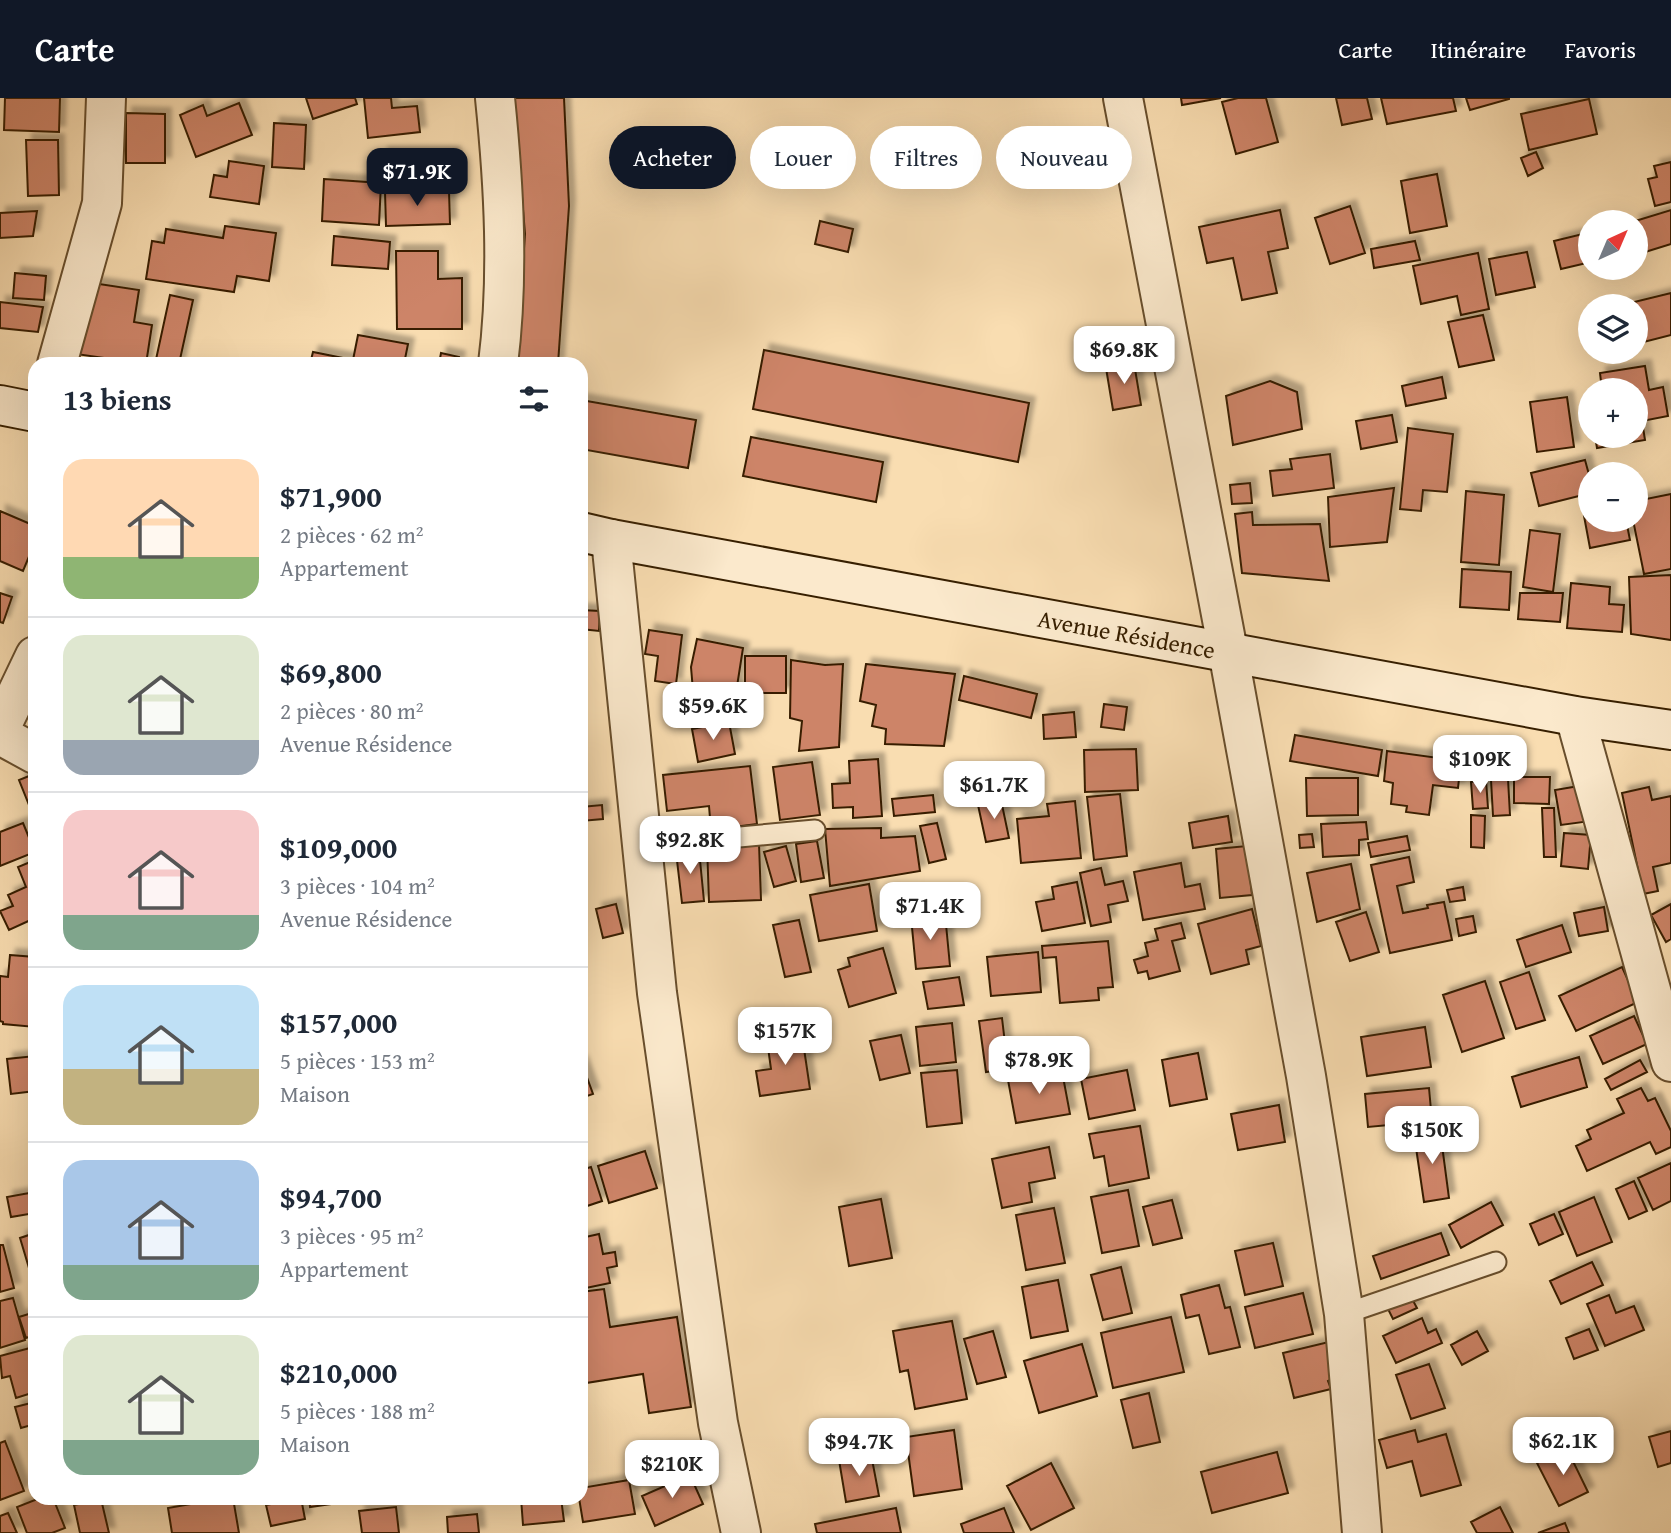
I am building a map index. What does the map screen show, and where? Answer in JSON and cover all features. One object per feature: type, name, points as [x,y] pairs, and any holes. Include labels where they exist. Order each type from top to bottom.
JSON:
[{"type":"street","points":[[59,357],[102,203],[106,98]]},
{"type":"street","points":[[495,98],[503,215],[502,329],[499,357]]},
{"type":"street","points":[[1123,98],[1306,1076],[1343,1314],[1362,1533]]},
{"type":"street","points":[[0,404],[28,410]]},
{"type":"street","points":[[596,535],[642,846],[657,993],[716,1410],[741,1533]]},
{"type":"street","name":"Avenue Résidence","points":[[596,535],[1575,716],[1671,730]]},
{"type":"street","points":[[0,729],[28,671]]},
{"type":"street","points":[[1575,716],[1671,1062]]},
{"type":"street","points":[[0,735],[28,750]]},
{"type":"lane","points":[[642,846],[815,830]]},
{"type":"lane","points":[[1343,1314],[1496,1262]]},
{"type":"building","points":[[5,98],[60,98],[59,132],[4,130]]},
{"type":"building","points":[[306,98],[355,98],[357,104],[313,119]]},
{"type":"building","points":[[364,98],[391,98],[392,108],[417,106],[420,132],[368,138]]},
{"type":"building","points":[[514,98],[564,98],[569,206],[558,357],[516,357],[525,234]]},
{"type":"building","points":[[1181,98],[1221,98],[1182,105]]},
{"type":"building","points":[[1238,98],[1266,98],[1278,142],[1236,154],[1222,102]]},
{"type":"building","points":[[1336,98],[1367,98],[1372,119],[1342,125]]},
{"type":"building","points":[[1381,98],[1453,98],[1456,111],[1387,124]]},
{"type":"building","points":[[1466,98],[1509,98],[1509,99],[1470,110]]},
{"type":"building","points":[[1589,99],[1597,134],[1529,150],[1521,114]]},
{"type":"building","points":[[239,103],[252,135],[196,157],[180,115],[203,105],[207,116]]},
{"type":"building","points":[[126,113],[165,114],[165,163],[126,163]]},
{"type":"building","points":[[274,123],[306,125],[304,169],[272,167]]},
{"type":"building","points":[[26,140],[58,140],[59,195],[28,196]]},
{"type":"building","points":[[1536,152],[1543,168],[1528,176],[1521,158]]},
{"type":"building","points":[[382,153],[454,153],[454,177],[383,177]]},
{"type":"building","points":[[229,161],[264,166],[259,204],[210,197],[214,175],[227,177]]},
{"type":"building","points":[[1671,162],[1671,202],[1655,206],[1648,179],[1657,177],[1654,166]]},
{"type":"building","points":[[1437,174],[1447,226],[1410,233],[1401,181]]},
{"type":"building","points":[[324,179],[381,183],[379,225],[322,221]]},
{"type":"building","points":[[449,191],[450,224],[386,226],[385,192]]},
{"type":"building","points":[[1350,206],[1365,253],[1330,264],[1315,218]]},
{"type":"building","points":[[1280,210],[1288,248],[1268,252],[1277,293],[1242,300],[1233,258],[1207,263],[1199,227]]},
{"type":"building","points":[[1671,210],[1671,244],[1648,251],[1648,217]]},
{"type":"building","points":[[37,211],[33,236],[0,238],[0,213]]},
{"type":"building","points":[[820,221],[853,229],[848,252],[815,244]]},
{"type":"building","points":[[225,226],[276,233],[269,281],[237,276],[234,292],[146,279],[152,241],[164,243],[166,229],[223,238]]},
{"type":"building","points":[[1578,235],[1578,265],[1561,269],[1554,241]]},
{"type":"building","points":[[334,236],[390,242],[388,269],[332,265]]},
{"type":"building","points":[[1415,241],[1420,260],[1374,268],[1371,249]]},
{"type":"building","points":[[396,251],[438,251],[438,279],[462,278],[462,329],[397,329]]},
{"type":"building","points":[[1527,252],[1535,287],[1496,295],[1489,259]]},
{"type":"building","points":[[1478,253],[1489,309],[1461,315],[1457,296],[1421,304],[1413,266]]},
{"type":"building","points":[[15,273],[46,276],[44,300],[13,298]]},
{"type":"building","points":[[86,282],[139,290],[134,322],[152,325],[147,357],[97,357],[76,354]]},
{"type":"building","points":[[1671,293],[1671,335],[1648,341],[1648,299]]},
{"type":"building","points":[[170,295],[193,300],[181,357],[157,357]]},
{"type":"building","points":[[0,302],[43,307],[38,332],[0,328]]},
{"type":"building","points":[[1483,315],[1494,360],[1459,367],[1448,322]]},
{"type":"building","points":[[358,335],[408,344],[405,357],[354,357]]},
{"type":"building","points":[[764,350],[1029,403],[1018,462],[753,409]]},
{"type":"building","points":[[313,352],[338,357],[312,357]]},
{"type":"building","points":[[441,353],[459,357],[440,357]]},
{"type":"building","points":[[1134,363],[1141,405],[1113,410],[1106,368]]},
{"type":"building","points":[[1645,366],[1647,378],[1601,378],[1600,373]]},
{"type":"building","points":[[1442,377],[1446,398],[1406,406],[1402,386]]},
{"type":"building","points":[[1270,381],[1297,392],[1302,429],[1233,445],[1226,396]]},
{"type":"building","points":[[1648,384],[1649,390],[1663,387],[1668,416],[1648,420]]},
{"type":"building","points":[[1567,397],[1574,447],[1537,452],[1530,402]]},
{"type":"building","points":[[588,401],[696,420],[688,468],[588,450]]},
{"type":"building","points":[[1392,415],[1397,442],[1361,449],[1356,421]]},
{"type":"building","points":[[1408,428],[1453,434],[1447,492],[1423,490],[1421,511],[1400,509]]},
{"type":"building","points":[[751,437],[883,462],[876,502],[743,476]]},
{"type":"building","points":[[1330,454],[1334,488],[1273,496],[1270,471],[1292,469],[1290,459]]},
{"type":"building","points":[[1585,460],[1586,462],[1578,462],[1578,496],[1539,506],[1531,473]]},
{"type":"building","points":[[1250,483],[1252,503],[1232,504],[1230,485]]},
{"type":"building","points":[[1394,488],[1387,542],[1330,547],[1328,497]]},
{"type":"building","points":[[1466,491],[1504,495],[1499,565],[1461,562]]},
{"type":"building","points":[[1671,494],[1671,569],[1644,574],[1635,532],[1648,532],[1648,499]]},
{"type":"building","points":[[0,511],[28,523],[28,559],[23,571],[0,561]]},
{"type":"building","points":[[1252,512],[1253,525],[1320,524],[1329,581],[1242,573],[1235,514]]},
{"type":"building","points":[[1530,530],[1560,534],[1553,592],[1523,587]]},
{"type":"building","points":[[1587,532],[1628,532],[1630,540],[1590,548]]},
{"type":"building","points":[[1462,569],[1511,572],[1509,610],[1460,607]]},
{"type":"building","points":[[1671,575],[1671,640],[1631,634],[1629,577]]},
{"type":"building","points":[[1571,583],[1610,587],[1609,604],[1624,605],[1622,632],[1567,628]]},
{"type":"building","points":[[0,593],[12,597],[3,623],[0,622]]},
{"type":"building","points":[[1520,593],[1563,593],[1560,622],[1518,619]]},
{"type":"building","points":[[588,610],[600,611],[599,631],[588,630]]},
{"type":"building","points":[[649,630],[682,635],[676,684],[655,681],[658,656],[645,654]]},
{"type":"building","points":[[697,639],[743,648],[736,693],[693,691],[691,667]]},
{"type":"building","points":[[745,656],[786,656],[786,693],[745,693]]},
{"type":"building","points":[[791,660],[825,665],[843,664],[839,747],[799,751],[802,721],[790,718]]},
{"type":"building","points":[[866,664],[955,674],[944,746],[885,744],[886,729],[872,726],[876,705],[860,701]]},
{"type":"building","points":[[964,676],[1037,694],[1031,718],[959,700]]},
{"type":"building","points":[[1104,704],[1127,707],[1124,730],[1101,727]]},
{"type":"building","points":[[1074,712],[1076,737],[1044,739],[1043,715]]},
{"type":"building","points":[[729,722],[735,754],[698,762],[692,729]]},
{"type":"building","points":[[1295,735],[1382,750],[1378,776],[1290,761]]},
{"type":"building","points":[[1136,749],[1138,790],[1085,792],[1084,750]]},
{"type":"building","points":[[1387,751],[1461,761],[1458,788],[1433,785],[1429,815],[1406,812],[1407,806],[1391,804],[1393,783],[1384,781]]},
{"type":"building","points":[[878,759],[882,816],[853,818],[853,807],[833,808],[832,784],[850,783],[849,761]]},
{"type":"building","points":[[812,762],[820,815],[780,820],[773,767]]},
{"type":"building","points":[[750,766],[757,824],[711,830],[709,806],[667,811],[663,775]]},
{"type":"building","points":[[28,776],[28,802],[19,780]]},
{"type":"building","points":[[1514,777],[1550,777],[1549,804],[1514,803]]},
{"type":"building","points":[[1306,778],[1358,778],[1358,815],[1307,816]]},
{"type":"building","points":[[1508,779],[1510,815],[1493,816],[1491,780]]},
{"type":"building","points":[[1486,780],[1488,808],[1473,809],[1471,782]]},
{"type":"building","points":[[1585,785],[1591,821],[1561,825],[1555,790]]},
{"type":"building","points":[[1649,787],[1652,800],[1671,796],[1671,863],[1653,867],[1658,891],[1643,894],[1622,793]]},
{"type":"building","points":[[1120,794],[1127,856],[1094,860],[1087,797]]},
{"type":"building","points":[[933,795],[935,812],[894,816],[892,799]]},
{"type":"building","points":[[1001,800],[1009,838],[986,842],[978,805]]},
{"type":"building","points":[[1075,801],[1081,858],[1021,863],[1017,819],[1049,816],[1047,804]]},
{"type":"building","points":[[602,805],[603,819],[588,820],[588,806]]},
{"type":"building","points":[[1542,808],[1554,808],[1556,857],[1544,857]]},
{"type":"building","points":[[1471,815],[1485,816],[1484,848],[1471,847]]},
{"type":"building","points":[[1228,816],[1232,842],[1193,848],[1189,823]]},
{"type":"building","points":[[1366,822],[1368,839],[1359,840],[1359,855],[1323,857],[1321,824]]},
{"type":"building","points":[[23,823],[28,835],[28,855],[0,866],[0,832]]},
{"type":"building","points":[[937,823],[946,859],[929,863],[920,826]]},
{"type":"building","points":[[881,828],[881,838],[915,836],[920,871],[830,886],[825,829]]},
{"type":"building","points":[[1564,833],[1591,835],[1588,869],[1561,866]]},
{"type":"building","points":[[1312,834],[1314,847],[1300,848],[1299,835]]},
{"type":"building","points":[[1407,836],[1410,850],[1371,857],[1368,843]]},
{"type":"building","points":[[817,841],[824,878],[801,882],[796,844]]},
{"type":"building","points":[[759,844],[761,900],[709,902],[707,846]]},
{"type":"building","points":[[786,846],[796,881],[774,887],[764,852]]},
{"type":"building","points":[[1247,846],[1252,895],[1220,898],[1216,849]]},
{"type":"building","points":[[699,850],[704,901],[682,903],[676,852]]},
{"type":"building","points":[[1409,857],[1414,882],[1397,886],[1403,913],[1444,902],[1452,940],[1390,953],[1371,865]]},
{"type":"building","points":[[28,863],[28,921],[9,930],[0,911],[13,906],[8,895],[26,887],[18,867]]},
{"type":"building","points":[[1181,863],[1185,887],[1200,884],[1205,909],[1143,920],[1134,872]]},
{"type":"building","points":[[1351,864],[1360,909],[1317,922],[1307,873]]},
{"type":"building","points":[[1101,868],[1105,885],[1123,881],[1128,901],[1108,905],[1111,922],[1091,926],[1080,873]]},
{"type":"building","points":[[1077,882],[1085,923],[1042,931],[1036,902],[1054,899],[1052,887]]},
{"type":"building","points":[[869,884],[877,931],[819,941],[810,895]]},
{"type":"building","points":[[1463,887],[1465,900],[1450,902],[1447,890]]},
{"type":"building","points":[[616,904],[623,933],[603,938],[596,909]]},
{"type":"building","points":[[1671,904],[1671,939],[1666,942],[1651,915]]},
{"type":"building","points":[[1604,907],[1608,931],[1579,936],[1574,913]]},
{"type":"building","points":[[1252,909],[1261,946],[1246,950],[1249,964],[1211,974],[1198,924]]},
{"type":"building","points":[[1366,912],[1379,952],[1350,961],[1336,922]]},
{"type":"building","points":[[945,914],[950,966],[916,969],[911,917]]},
{"type":"building","points":[[1473,916],[1476,932],[1459,936],[1456,919]]},
{"type":"building","points":[[799,920],[811,972],[785,977],[773,925]]},
{"type":"building","points":[[1181,923],[1185,938],[1172,941],[1180,971],[1149,979],[1147,971],[1138,973],[1134,960],[1148,956],[1145,943],[1158,940],[1155,929]]},
{"type":"building","points":[[1562,925],[1571,952],[1526,967],[1517,940]]},
{"type":"building","points":[[1108,941],[1113,987],[1098,988],[1099,1000],[1060,1003],[1056,957],[1043,958],[1042,946]]},
{"type":"building","points":[[883,948],[896,993],[849,1007],[838,970],[850,966],[848,958]]},
{"type":"building","points":[[1038,952],[1041,992],[991,996],[987,957]]},
{"type":"building","points":[[10,955],[28,956],[28,1026],[3,1024],[0,1021],[0,976],[8,977]]},
{"type":"building","points":[[1622,967],[1638,1002],[1576,1031],[1559,996]]},
{"type":"building","points":[[1529,972],[1545,1020],[1516,1029],[1500,982]]},
{"type":"building","points":[[959,977],[964,1005],[928,1009],[923,982]]},
{"type":"building","points":[[1485,981],[1504,1038],[1462,1052],[1443,995]]},
{"type":"building","points":[[1634,1016],[1647,1044],[1603,1064],[1590,1036]]},
{"type":"building","points":[[1002,1018],[1008,1069],[986,1072],[979,1021]]},
{"type":"building","points":[[952,1023],[956,1062],[920,1066],[916,1027]]},
{"type":"building","points":[[1425,1027],[1431,1067],[1367,1076],[1361,1037]]},
{"type":"building","points":[[802,1035],[810,1089],[760,1096],[756,1071],[771,1069],[767,1040]]},
{"type":"building","points":[[901,1035],[910,1073],[880,1080],[870,1041]]},
{"type":"building","points":[[1198,1053],[1207,1099],[1170,1106],[1162,1060]]},
{"type":"building","points":[[28,1057],[28,1092],[11,1094],[7,1059]]},
{"type":"building","points":[[1579,1057],[1587,1087],[1521,1107],[1512,1077]]},
{"type":"building","points":[[1640,1060],[1647,1072],[1611,1090],[1605,1079]]},
{"type":"building","points":[[1061,1066],[1070,1114],[1016,1123],[1008,1080],[1032,1076],[1031,1072]]},
{"type":"building","points":[[957,1070],[962,1123],[927,1127],[921,1073]]},
{"type":"building","points":[[1127,1070],[1135,1110],[1089,1119],[1081,1079]]},
{"type":"building","points":[[588,1080],[593,1094],[588,1096]]},
{"type":"building","points":[[1429,1088],[1432,1121],[1368,1127],[1365,1094]]},
{"type":"building","points":[[1641,1088],[1648,1101],[1655,1098],[1671,1131],[1671,1147],[1656,1154],[1650,1142],[1587,1171],[1576,1146],[1591,1139],[1587,1130],[1624,1113],[1617,1099]]},
{"type":"building","points":[[1279,1105],[1285,1142],[1238,1150],[1231,1114]]},
{"type":"building","points":[[1140,1126],[1149,1178],[1109,1186],[1104,1156],[1094,1158],[1089,1134]]},
{"type":"building","points":[[1440,1130],[1449,1198],[1424,1202],[1414,1134]]},
{"type":"building","points":[[1049,1147],[1055,1178],[1029,1183],[1032,1202],[1002,1208],[992,1159]]},
{"type":"building","points":[[645,1151],[657,1188],[609,1203],[598,1166]]},
{"type":"building","points":[[1671,1163],[1671,1201],[1653,1210],[1638,1178]]},
{"type":"building","points":[[591,1167],[602,1201],[588,1206],[588,1168]]},
{"type":"building","points":[[1634,1181],[1647,1211],[1629,1219],[1616,1189]]},
{"type":"building","points":[[1128,1190],[1139,1246],[1102,1253],[1091,1197]]},
{"type":"building","points":[[28,1193],[28,1214],[11,1217],[7,1197]]},
{"type":"building","points":[[1594,1197],[1612,1242],[1577,1256],[1559,1212]]},
{"type":"building","points":[[881,1199],[892,1258],[849,1266],[839,1207]]},
{"type":"building","points":[[1172,1200],[1182,1238],[1153,1245],[1143,1207]]},
{"type":"building","points":[[1491,1202],[1503,1225],[1461,1248],[1449,1225]]},
{"type":"building","points":[[1054,1208],[1065,1263],[1026,1270],[1016,1215]]},
{"type":"building","points":[[1554,1214],[1563,1234],[1539,1245],[1530,1224]]},
{"type":"building","points":[[1441,1233],[1449,1255],[1381,1279],[1373,1256]]},
{"type":"building","points":[[599,1234],[603,1254],[615,1252],[617,1266],[607,1268],[610,1283],[588,1288],[588,1236]]},
{"type":"building","points":[[28,1235],[28,1265],[20,1238]]},
{"type":"building","points":[[1273,1243],[1283,1286],[1245,1295],[1235,1251]]},
{"type":"building","points":[[0,1245],[3,1245],[14,1288],[0,1292]]},
{"type":"building","points":[[1592,1262],[1603,1285],[1561,1304],[1550,1281]]},
{"type":"building","points":[[1121,1267],[1132,1313],[1103,1320],[1091,1275]]},
{"type":"building","points":[[1058,1280],[1068,1331],[1031,1338],[1022,1287]]},
{"type":"building","points":[[1219,1285],[1225,1308],[1230,1307],[1240,1347],[1209,1354],[1199,1315],[1186,1318],[1181,1295]]},
{"type":"building","points":[[604,1289],[610,1327],[677,1317],[691,1407],[649,1413],[643,1374],[588,1383],[588,1291]]},
{"type":"building","points":[[1303,1293],[1313,1334],[1255,1348],[1245,1307]]},
{"type":"building","points":[[1609,1295],[1616,1313],[1634,1306],[1644,1330],[1605,1346],[1587,1304]]},
{"type":"building","points":[[1411,1297],[1417,1308],[1393,1319],[1388,1309]]},
{"type":"building","points":[[13,1298],[25,1340],[0,1348],[0,1301]]},
{"type":"building","points":[[28,1314],[28,1337],[26,1338],[19,1317]]},
{"type":"building","points":[[1171,1317],[1184,1372],[1113,1388],[1101,1333]]},
{"type":"building","points":[[1422,1318],[1428,1333],[1436,1329],[1442,1343],[1396,1363],[1383,1336]]},
{"type":"building","points":[[952,1321],[967,1399],[915,1409],[908,1370],[900,1372],[893,1331]]},
{"type":"building","points":[[1589,1329],[1598,1350],[1574,1359],[1566,1338]]},
{"type":"building","points":[[993,1331],[1006,1377],[977,1384],[964,1339]]},
{"type":"building","points":[[1477,1331],[1488,1351],[1462,1365],[1451,1345]]},
{"type":"building","points":[[1333,1341],[1337,1376],[1328,1381],[1331,1389],[1294,1398],[1283,1353]]},
{"type":"building","points":[[1082,1344],[1097,1396],[1039,1413],[1024,1361]]},
{"type":"building","points":[[28,1349],[28,1394],[16,1398],[10,1376],[2,1378],[0,1356]]},
{"type":"building","points":[[1429,1364],[1445,1408],[1411,1419],[1396,1375]]},
{"type":"building","points":[[1149,1393],[1160,1442],[1133,1448],[1121,1400]]},
{"type":"building","points":[[28,1404],[28,1426],[21,1428],[15,1407]]},
{"type":"building","points":[[954,1430],[962,1489],[914,1496],[906,1437]]},
{"type":"building","points":[[1415,1430],[1418,1442],[1446,1434],[1461,1485],[1421,1496],[1412,1461],[1387,1468],[1379,1440]]},
{"type":"building","points":[[1671,1431],[1671,1463],[1658,1467],[1649,1437]]},
{"type":"building","points":[[897,1438],[901,1456],[876,1460],[873,1442]]},
{"type":"building","points":[[5,1441],[24,1491],[0,1500],[0,1443]]},
{"type":"building","points":[[1567,1449],[1588,1492],[1559,1506],[1537,1463]]},
{"type":"building","points":[[1277,1452],[1288,1493],[1212,1513],[1201,1472]]},
{"type":"building","points":[[871,1454],[879,1496],[846,1502],[839,1460]]},
{"type":"building","points":[[1051,1463],[1074,1508],[1031,1530],[1007,1486]]},
{"type":"building","points":[[690,1475],[703,1504],[655,1526],[642,1496]]},
{"type":"building","points":[[629,1480],[635,1514],[583,1522],[580,1505],[588,1505],[588,1487]]},
{"type":"building","points":[[28,1503],[28,1505],[56,1505],[65,1528],[52,1533],[27,1533],[17,1507]]},
{"type":"building","points":[[74,1505],[102,1505],[109,1533],[80,1533]]},
{"type":"building","points":[[185,1505],[234,1505],[239,1533],[172,1533],[168,1508]]},
{"type":"building","points":[[266,1505],[302,1505],[305,1519],[271,1526]]},
{"type":"building","points":[[522,1505],[562,1505],[564,1521],[523,1525]]},
{"type":"building","points":[[396,1507],[399,1533],[362,1533],[359,1511]]},
{"type":"building","points":[[1500,1507],[1513,1533],[1477,1533],[1471,1522]]},
{"type":"building","points":[[896,1508],[901,1533],[817,1533],[815,1524]]},
{"type":"building","points":[[1004,1508],[1014,1533],[964,1533],[961,1524]]},
{"type":"building","points":[[8,1513],[17,1533],[0,1533],[0,1516]]},
{"type":"building","points":[[477,1514],[479,1533],[448,1533],[447,1517]]},
{"type":"building","points":[[1565,1523],[1569,1533],[1538,1533]]}]
